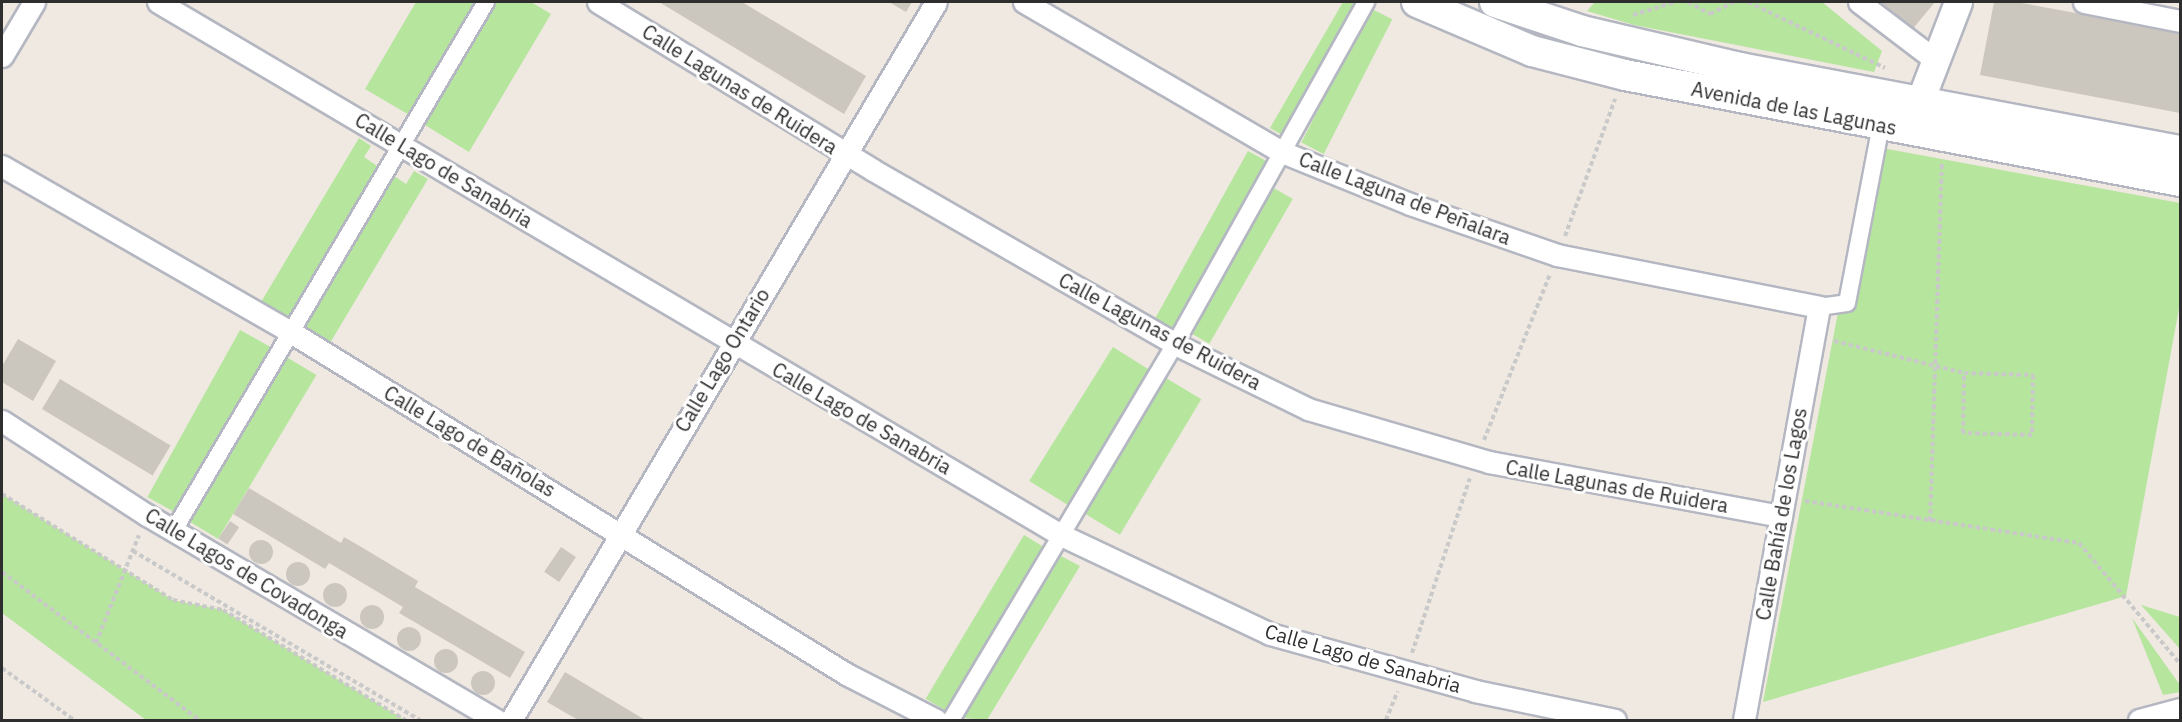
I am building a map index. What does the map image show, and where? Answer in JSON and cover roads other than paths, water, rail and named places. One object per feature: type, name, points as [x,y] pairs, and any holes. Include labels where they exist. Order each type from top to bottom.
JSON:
[{"type":"main road","name":"Avenida de las Lagunas","points":[[1417,2],[1532,51],[1625,75],[2181,181]]},
{"type":"main road","name":"Avenida de las Lagunas","points":[[1495,2],[1594,34],[1740,68],[1927,78],[2181,151]]},
{"type":"street","points":[[2,56],[34,2]]},
{"type":"street","name":"Calle Lago de Sanabria","points":[[158,2],[1061,535],[1270,634],[1406,672],[1615,720]]},
{"type":"street","points":[[174,530],[289,331],[486,2]]},
{"type":"street","name":"Calle Lagunas de Ruidera","points":[[598,2],[845,154],[1175,344],[1308,410],[1477,459],[1782,507]]},
{"type":"street","name":"Calle Lago Ontario","points":[[511,720],[936,2]]},
{"type":"street","name":"Calle Laguna de Peñalara","points":[[1024,2],[1282,152],[1410,204],[1557,255],[1819,308]]},
{"type":"street","points":[[951,720],[1175,344],[1366,2]]},
{"type":"street","points":[[1859,2],[1927,78],[1958,2]]},
{"type":"street","points":[[2084,2],[2181,21]]},
{"type":"street","points":[[1819,308],[1847,303],[1881,125]]},
{"type":"street","name":"Calle Lago de Bañolas","points":[[2,166],[289,331],[848,675],[936,720]]},
{"type":"street","name":"Calle Bahía de los Lagos","points":[[1744,720],[1819,308]]},
{"type":"street","name":"Calle Lagos de Covadonga","points":[[2,421],[147,515],[497,720]]},
{"type":"street","points":[[2139,720],[2181,709]]}]
